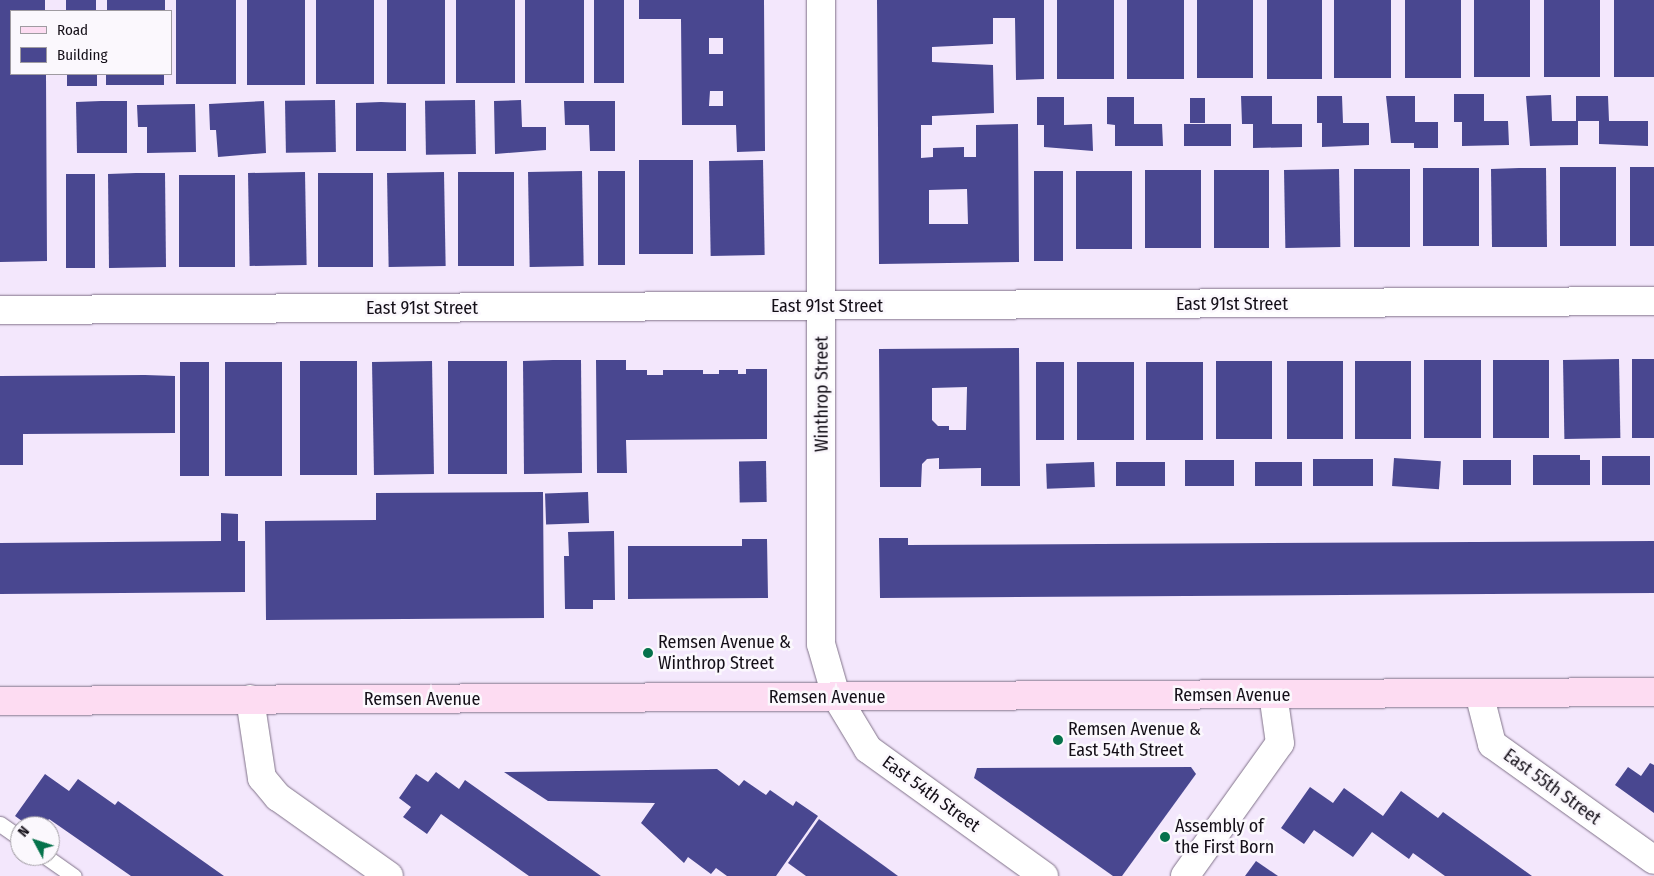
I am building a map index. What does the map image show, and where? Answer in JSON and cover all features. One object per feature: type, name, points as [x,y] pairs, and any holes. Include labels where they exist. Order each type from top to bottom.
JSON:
[{"type":"main road","name":"Remsen Avenue","points":[[0,701],[1654,692]]},
{"type":"street","name":"Winthrop Street","points":[[821,0],[823,306],[821,644],[836,696]]},
{"type":"street","name":"East 91st Street","points":[[0,310],[1654,301]]},
{"type":"street","name":"East 55th Street","points":[[1479,693],[1492,744],[1654,860]]},
{"type":"street","points":[[1185,876],[1280,743],[1273,694]]},
{"type":"street","name":"East 54th Street","points":[[836,696],[868,749],[1044,876]]},
{"type":"street","points":[[250,699],[262,778],[278,797],[389,876]]},
{"type":"lane","points":[[60,866],[74,876]]},
{"type":"building","points":[[0,0],[45,0],[45,10],[10,10],[10,75],[46,75],[47,261],[0,262]]},
{"type":"building","points":[[66,0],[96,0],[96,10],[66,10]]},
{"type":"building","points":[[107,0],[165,0],[165,10],[107,10]]},
{"type":"building","points":[[176,0],[236,0],[236,84],[176,84]]},
{"type":"building","points":[[247,0],[305,0],[305,85],[247,85]]},
{"type":"building","points":[[316,0],[374,0],[374,84],[316,84]]},
{"type":"building","points":[[387,0],[445,0],[445,84],[387,84]]},
{"type":"building","points":[[456,0],[515,0],[515,83],[456,83]]},
{"type":"building","points":[[525,0],[584,0],[584,83],[525,83]]},
{"type":"building","points":[[594,0],[624,0],[624,83],[594,83]]},
{"type":"building","points":[[639,0],[764,0],[765,151],[737,152],[736,125],[682,125],[681,19],[639,19]],"holes":[[[709,38],[723,38],[723,54],[709,54]],[[710,91],[723,91],[723,106],[709,106]]]},
{"type":"building","points":[[877,0],[1044,0],[1044,79],[1016,80],[1015,18],[993,18],[993,44],[932,47],[932,62],[993,65],[994,113],[932,116],[932,125],[921,125],[921,158],[933,157],[933,148],[964,147],[964,157],[976,157],[976,125],[1018,124],[1019,262],[879,264]],"holes":[[[967,189],[968,224],[929,224],[929,190]]]},
{"type":"building","points":[[1057,0],[1114,0],[1114,79],[1057,79]]},
{"type":"building","points":[[1127,0],[1184,0],[1184,79],[1127,79]]},
{"type":"building","points":[[1197,0],[1253,0],[1253,78],[1197,78]]},
{"type":"building","points":[[1267,0],[1322,0],[1322,79],[1267,79]]},
{"type":"building","points":[[1334,0],[1391,0],[1391,78],[1334,78]]},
{"type":"building","points":[[1405,0],[1461,0],[1461,78],[1405,78]]},
{"type":"building","points":[[1474,0],[1530,0],[1530,77],[1474,77]]},
{"type":"building","points":[[1544,0],[1600,0],[1600,77],[1544,77]]},
{"type":"building","points":[[1614,0],[1654,0],[1654,77],[1614,77]]},
{"type":"building","points":[[67,75],[97,75],[97,86],[67,86]]},
{"type":"building","points":[[106,75],[164,75],[164,85],[106,85]]},
{"type":"building","points":[[1454,94],[1484,94],[1484,121],[1508,121],[1509,145],[1462,146],[1462,122],[1454,122]]},
{"type":"building","points":[[1551,95],[1552,121],[1576,121],[1576,96],[1608,96],[1609,121],[1648,121],[1648,146],[1599,144],[1599,121],[1578,121],[1578,145],[1530,146],[1526,96]]},
{"type":"building","points":[[1241,96],[1272,96],[1272,124],[1302,124],[1302,147],[1253,148],[1253,124],[1242,124]]},
{"type":"building","points":[[1317,96],[1342,96],[1343,123],[1369,123],[1369,145],[1322,147],[1322,123],[1317,123]]},
{"type":"building","points":[[1386,96],[1415,96],[1415,122],[1438,122],[1438,148],[1414,148],[1414,143],[1391,143]]},
{"type":"building","points":[[1037,97],[1064,97],[1064,125],[1092,124],[1093,151],[1044,147],[1044,125],[1037,125]]},
{"type":"building","points":[[1107,97],[1134,97],[1134,124],[1162,124],[1163,146],[1115,146],[1115,125],[1107,124]]},
{"type":"building","points":[[1190,98],[1205,98],[1205,123],[1190,123]]},
{"type":"building","points":[[335,100],[336,152],[286,153],[285,101]]},
{"type":"building","points":[[475,100],[476,154],[426,155],[425,101]]},
{"type":"building","points":[[521,100],[522,127],[546,127],[546,150],[495,154],[494,101]]},
{"type":"building","points":[[127,101],[127,153],[77,153],[76,102]]},
{"type":"building","points":[[264,101],[266,153],[218,157],[216,130],[210,130],[209,104]]},
{"type":"building","points":[[564,101],[615,101],[615,151],[590,151],[589,125],[565,125]]},
{"type":"building","points":[[356,103],[406,103],[406,151],[356,151]]},
{"type":"building","points":[[195,104],[196,152],[147,153],[147,127],[138,127],[137,105]]},
{"type":"building","points":[[1184,124],[1231,124],[1231,146],[1184,146]]},
{"type":"building","points":[[639,160],[693,160],[693,254],[639,254]]},
{"type":"building","points":[[763,160],[765,255],[711,256],[709,161]]},
{"type":"building","points":[[1560,167],[1616,167],[1616,246],[1560,246]]},
{"type":"building","points":[[1630,167],[1654,167],[1654,246],[1630,246]]},
{"type":"building","points":[[1423,168],[1479,168],[1479,246],[1423,246]]},
{"type":"building","points":[[1546,168],[1547,247],[1492,247],[1491,169]]},
{"type":"building","points":[[1339,169],[1340,247],[1285,248],[1284,170]]},
{"type":"building","points":[[1354,169],[1410,169],[1410,247],[1354,247]]},
{"type":"building","points":[[1145,170],[1201,170],[1201,248],[1145,248]]},
{"type":"building","points":[[1214,170],[1269,170],[1269,248],[1214,248]]},
{"type":"building","points":[[582,171],[584,266],[530,267],[528,172]]},
{"type":"building","points":[[598,171],[625,171],[625,265],[598,265]]},
{"type":"building","points":[[1034,171],[1063,171],[1063,261],[1034,261]]},
{"type":"building","points":[[1076,171],[1132,171],[1132,249],[1076,249]]},
{"type":"building","points":[[305,172],[307,265],[250,266],[248,173]]},
{"type":"building","points":[[444,172],[446,266],[389,267],[387,173]]},
{"type":"building","points":[[458,172],[514,172],[514,266],[458,266]]},
{"type":"building","points":[[165,173],[166,267],[109,268],[108,174]]},
{"type":"building","points":[[318,173],[373,173],[373,267],[318,267]]},
{"type":"building","points":[[66,174],[95,174],[95,268],[66,268]]},
{"type":"building","points":[[179,175],[235,175],[235,267],[179,267]]},
{"type":"building","points":[[1019,348],[1020,486],[981,486],[981,468],[939,469],[939,458],[927,459],[922,464],[921,487],[880,487],[879,349]],"holes":[[[967,387],[966,430],[949,430],[949,426],[938,426],[932,420],[932,388]]]},
{"type":"building","points":[[1619,359],[1620,438],[1564,439],[1563,360]]},
{"type":"building","points":[[1632,359],[1654,359],[1654,438],[1632,438]]},
{"type":"building","points":[[581,360],[582,473],[524,474],[523,361]]},
{"type":"building","points":[[596,360],[626,360],[626,370],[647,370],[647,375],[663,375],[663,370],[703,370],[703,374],[719,374],[719,370],[738,370],[738,374],[746,374],[746,369],[767,369],[767,439],[626,440],[627,473],[597,473]]},
{"type":"building","points":[[1424,360],[1481,360],[1481,438],[1424,438]]},
{"type":"building","points":[[1493,360],[1549,360],[1549,438],[1493,438]]},
{"type":"building","points":[[300,361],[357,361],[357,475],[300,475]]},
{"type":"building","points":[[432,361],[434,474],[374,475],[372,362]]},
{"type":"building","points":[[448,361],[507,361],[507,474],[448,474]]},
{"type":"building","points":[[1216,361],[1272,361],[1272,439],[1216,439]]},
{"type":"building","points":[[1287,361],[1343,361],[1343,439],[1287,439]]},
{"type":"building","points":[[1355,361],[1411,361],[1411,439],[1355,439]]},
{"type":"building","points":[[180,362],[209,362],[209,476],[180,476]]},
{"type":"building","points":[[225,362],[282,362],[282,476],[225,476]]},
{"type":"building","points":[[1036,362],[1064,362],[1064,440],[1036,440]]},
{"type":"building","points":[[1077,362],[1134,362],[1134,440],[1077,440]]},
{"type":"building","points":[[1146,362],[1203,362],[1203,440],[1146,440]]},
{"type":"building","points":[[0,376],[175,376],[175,433],[23,434],[23,465],[0,465]]},
{"type":"building","points":[[1533,455],[1580,455],[1580,460],[1590,460],[1590,485],[1533,485]]},
{"type":"building","points":[[1602,456],[1650,456],[1650,485],[1602,485]]},
{"type":"building","points":[[1394,458],[1441,461],[1439,489],[1392,486]]},
{"type":"building","points":[[1313,459],[1373,459],[1373,486],[1313,486]]},
{"type":"building","points":[[1185,460],[1234,460],[1234,486],[1185,486]]},
{"type":"building","points":[[1463,460],[1511,460],[1511,485],[1463,485]]},
{"type":"building","points":[[739,461],[766,461],[767,502],[740,502]]},
{"type":"building","points":[[1094,462],[1095,487],[1047,489],[1046,464]]},
{"type":"building","points":[[1116,462],[1165,462],[1165,486],[1116,486]]},
{"type":"building","points":[[1255,462],[1302,462],[1302,486],[1255,486]]},
{"type":"building","points":[[543,492],[544,618],[266,620],[265,521],[376,520],[376,493]]},
{"type":"building","points":[[588,492],[589,523],[546,524],[545,494]]},
{"type":"building","points":[[221,513],[238,514],[238,541],[245,541],[245,592],[0,594],[0,543],[221,541]]},
{"type":"building","points":[[614,531],[615,600],[593,600],[593,609],[565,609],[564,556],[569,556],[568,532]]},
{"type":"building","points":[[879,538],[908,538],[908,545],[1654,541],[1654,593],[880,598]]},
{"type":"building","points":[[742,539],[767,539],[768,598],[628,599],[628,546],[742,546]]},
{"type":"building","points":[[1650,763],[1654,765],[1654,813],[1615,785],[1628,767],[1641,776]]},
{"type":"building","points":[[1191,767],[1196,774],[1122,876],[1113,876],[974,778],[977,768]]},
{"type":"building","points":[[717,769],[739,786],[744,780],[766,795],[770,790],[793,806],[796,801],[818,816],[776,876],[727,876],[716,868],[711,874],[688,857],[684,863],[641,823],[655,803],[548,801],[504,772]]},
{"type":"building","points":[[436,772],[459,789],[465,780],[601,876],[529,876],[441,814],[427,834],[403,817],[411,807],[399,798],[416,774],[428,782]]},
{"type":"building","points":[[45,774],[69,791],[78,779],[115,805],[118,801],[224,876],[131,876],[60,827],[60,816],[15,816]]},
{"type":"building","points":[[1310,787],[1333,803],[1344,788],[1383,816],[1401,791],[1438,818],[1443,812],[1532,876],[1445,876],[1413,853],[1409,859],[1372,832],[1353,857],[1314,830],[1304,844],[1281,828]]},
{"type":"building","points":[[819,819],[898,876],[806,876],[788,863]]},
{"type":"building","points":[[1256,861],[1278,876],[1245,876]]},
{"type":"place","name":"Remsen Avenue & Winthrop Street","points":[[648,653]]},
{"type":"place","name":"Remsen Avenue & East 54th Street","points":[[1058,740]]},
{"type":"place","name":"Assembly of the First Born","points":[[1165,837]]}]
